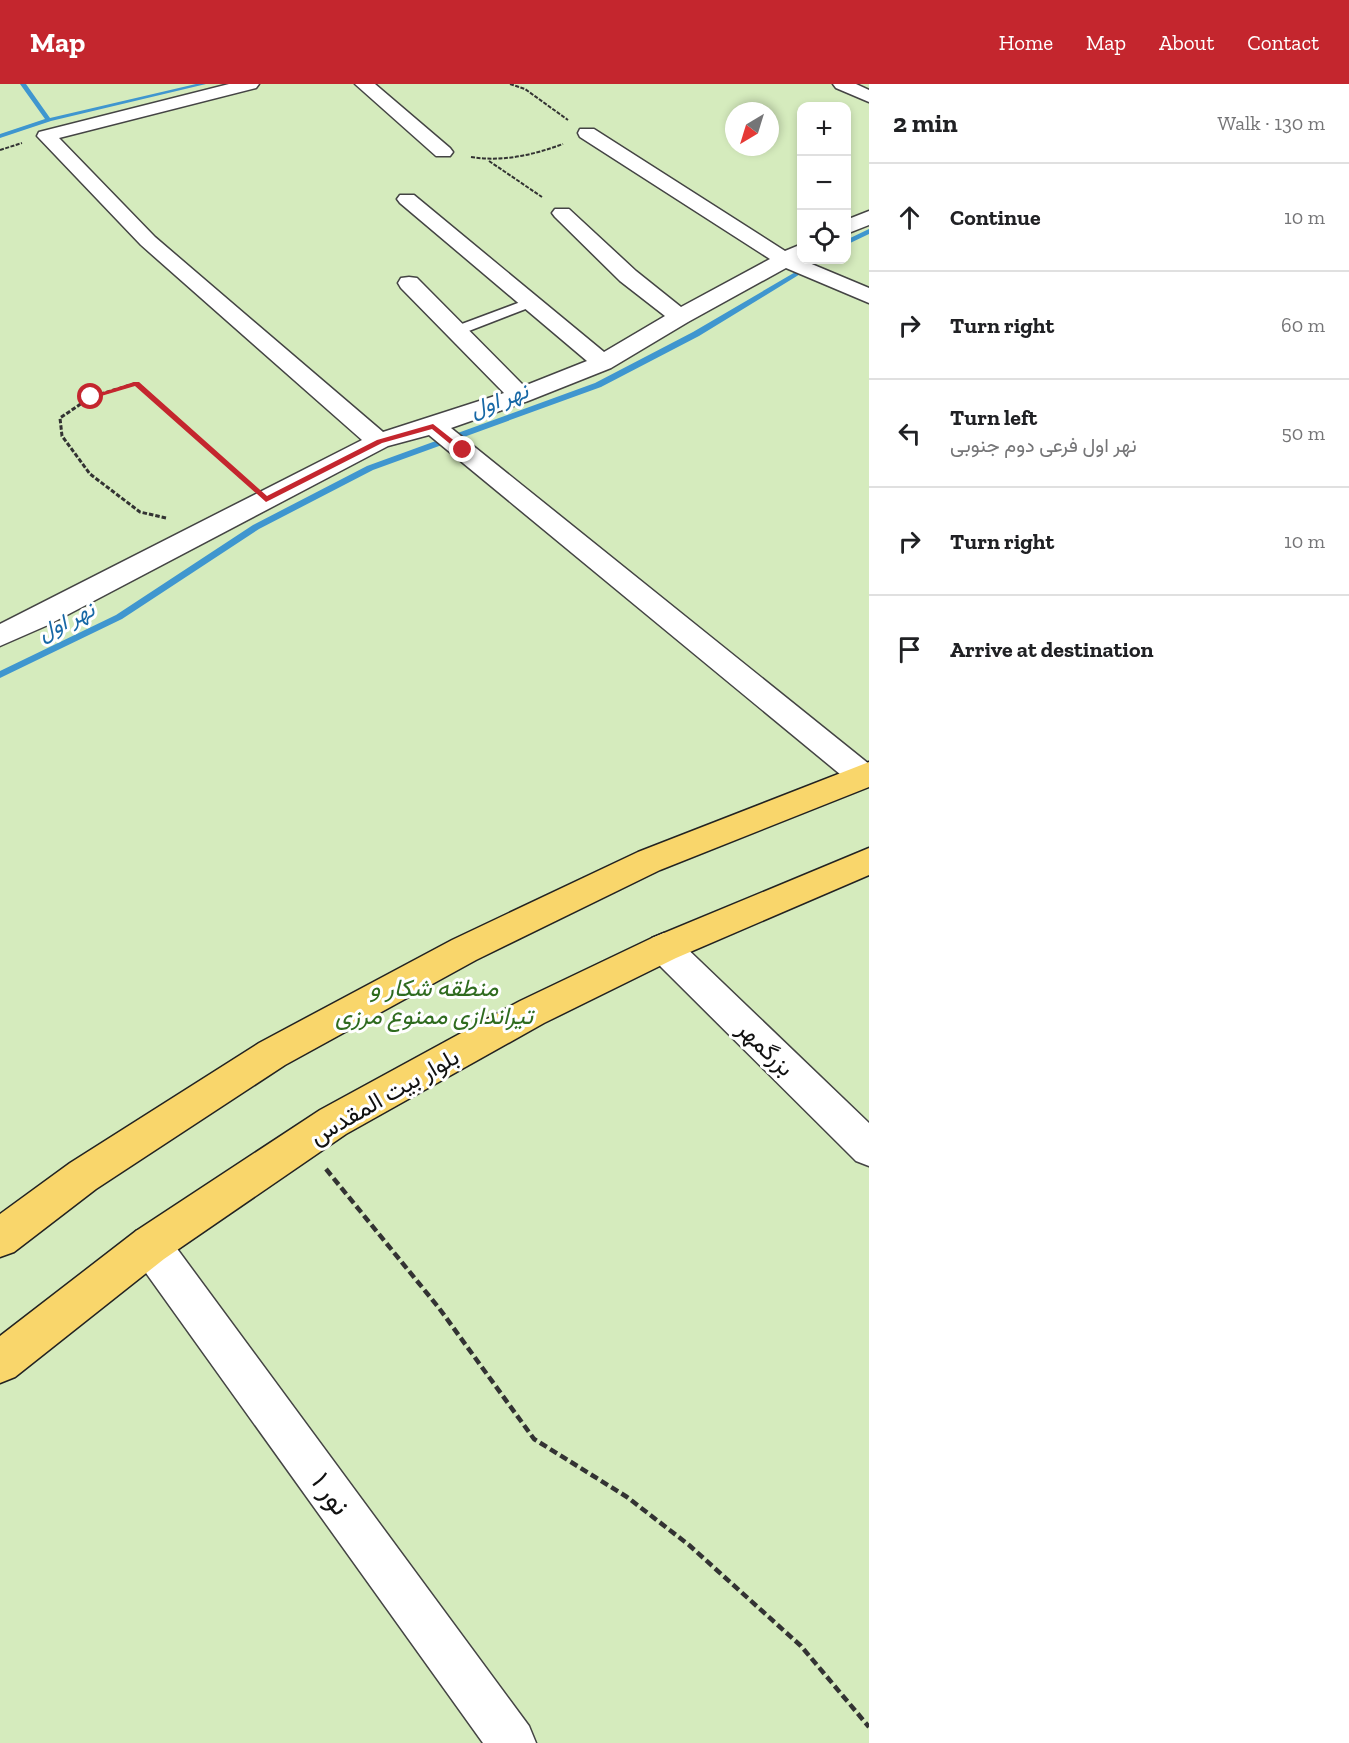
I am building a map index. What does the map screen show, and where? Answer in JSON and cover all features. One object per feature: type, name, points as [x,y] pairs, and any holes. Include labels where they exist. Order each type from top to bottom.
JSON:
[{"type":"main road","points":[[0,1238],[84,1176],[272,1054],[464,950],[649,861],[866,775]]},
{"type":"main road","name":"بلوار بیت المقدس","points":[[0,1362],[150,1245],[333,1122],[532,1012],[664,948],[869,861]]},
{"type":"street","points":[[250,84],[46,136],[148,241],[380,441]]},
{"type":"street","points":[[364,84],[443,152]]},
{"type":"street","points":[[842,84],[869,97]]},
{"type":"street","points":[[586,134],[824,276],[869,297]]},
{"type":"street","points":[[407,199],[603,363]]},
{"type":"street","points":[[562,213],[628,276],[680,316]]},
{"type":"street","points":[[851,226],[869,217]]},
{"type":"street","points":[[0,636],[380,441],[437,429],[603,363],[680,316],[794,258]]},
{"type":"street","points":[[409,284],[520,396]]},
{"type":"street","points":[[437,429],[866,775]]},
{"type":"street","name":"بزرگمهر","points":[[664,948],[869,1148]]},
{"type":"street","name":"نور ۱","points":[[150,1245],[512,1743]]},
{"type":"lane","points":[[456,331],[531,302]]},
{"type":"path","points":[[510,84],[525,89],[586,134]]},
{"type":"path","points":[[488,161],[547,150],[586,134]]},
{"type":"path","points":[[443,152],[488,161],[522,182],[562,213]]},
{"type":"path","points":[[211,528],[140,512],[90,474],[62,436],[60,418],[91,397],[136,383],[266,500]]},
{"type":"path","points":[[303,1142],[439,1308],[534,1439],[627,1497],[689,1545],[801,1646],[869,1727]]},
{"type":"green space","name":"منطقه شکار و تیراندازی ممنوع مرزی","points":[[0,84],[869,84],[869,1743],[0,1743]]},
{"type":"waterway","points":[[23,84],[49,120]]},
{"type":"waterway","points":[[49,120],[203,84]]},
{"type":"waterway","points":[[0,136],[49,120]]},
{"type":"waterway","name":"نهر اول","points":[[851,240],[869,231]]},
{"type":"waterway","name":"نهر اول","points":[[0,675],[119,617],[256,527],[370,468],[598,385],[696,334],[813,264]]},
{"type":"route","points":[[91,397],[136,383],[266,500],[380,441],[433,426],[463,450]]}]
